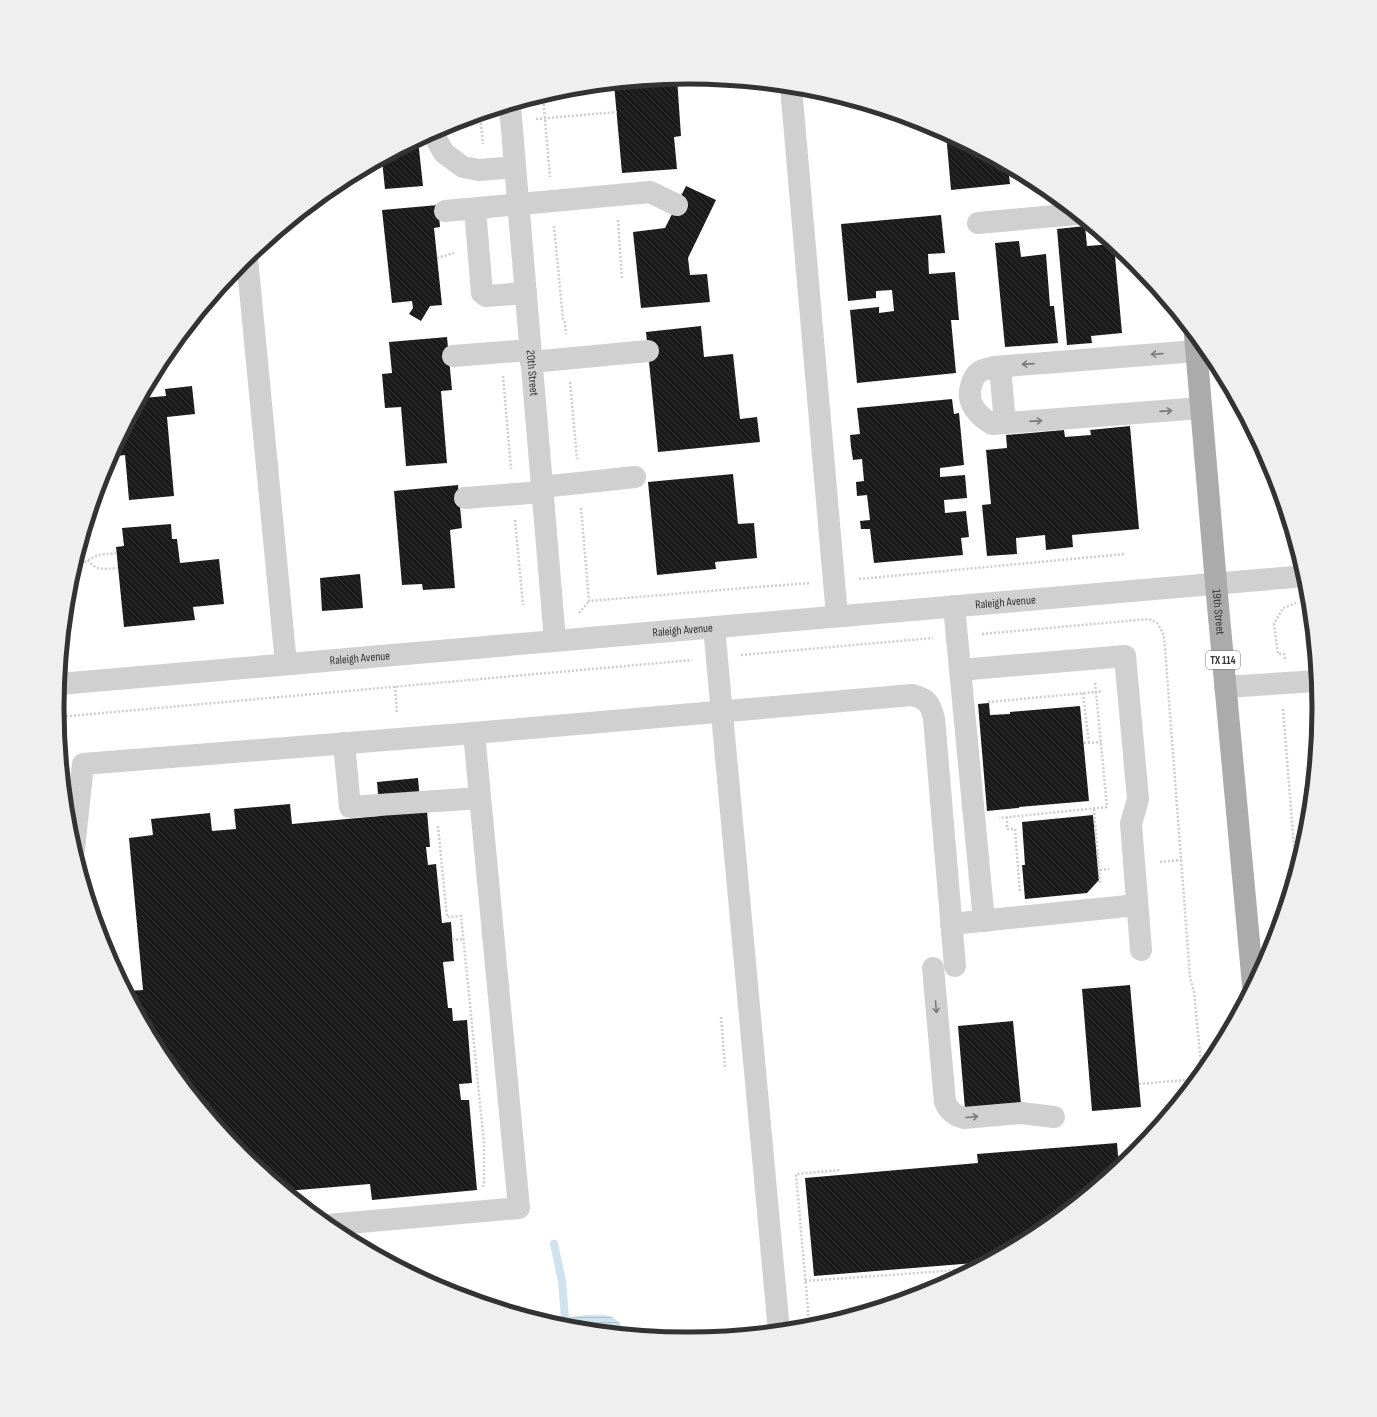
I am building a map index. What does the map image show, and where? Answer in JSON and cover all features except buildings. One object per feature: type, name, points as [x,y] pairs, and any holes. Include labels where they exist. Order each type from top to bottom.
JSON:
[{"type":"main road","name":"19th Street","points":[[1195,344],[1225,687],[1253,975]]},
{"type":"street","points":[[792,93],[837,616]]},
{"type":"street","name":"20th Street","points":[[511,114],[555,640]]},
{"type":"street","points":[[436,138],[444,153],[463,167],[479,170],[515,167]]},
{"type":"street","points":[[445,211],[650,192],[677,205]]},
{"type":"street","points":[[475,209],[482,293],[486,296],[526,293]]},
{"type":"street","points":[[978,223],[1071,215]]},
{"type":"street","points":[[248,266],[286,664]]},
{"type":"street","points":[[1195,343],[1000,367],[980,371],[974,377],[970,391],[971,404],[984,420],[992,424],[1201,408]]},
{"type":"street","points":[[453,356],[531,356],[568,358],[648,351]]},
{"type":"street","points":[[1000,367],[1005,423]]},
{"type":"street","points":[[465,498],[579,483],[635,478]]},
{"type":"street","name":"Raleigh Avenue","points":[[65,684],[714,626],[1299,577]]},
{"type":"street","points":[[954,606],[984,921]]},
{"type":"street","points":[[714,626],[779,1326]]},
{"type":"street","points":[[960,670],[1125,656],[1138,799],[1131,824],[1141,950]]},
{"type":"street","points":[[1225,687],[1312,681]]},
{"type":"street","points":[[76,830],[83,764],[474,733],[912,695],[923,698],[931,706],[934,718],[955,966]]},
{"type":"street","points":[[337,1224],[519,1208],[474,733]]},
{"type":"street","points":[[344,743],[348,793],[479,790]]},
{"type":"street","points":[[952,924],[1137,905]]},
{"type":"street","points":[[933,968],[945,1102],[948,1109],[955,1115],[964,1118],[1021,1113],[1054,1117]]},
{"type":"path","points":[[543,101],[563,320],[565,323],[589,601],[803,583],[822,584],[1125,554]]},
{"type":"path","points":[[511,114],[545,118],[617,112]]},
{"type":"path","points":[[616,196],[622,278]]},
{"type":"path","points":[[81,564],[98,555],[117,553]]},
{"type":"path","points":[[88,560],[96,568],[118,568]]},
{"type":"path","points":[[1295,858],[1282,709],[1289,709],[1284,654],[1278,654],[1274,624],[1283,608],[1299,602]]},
{"type":"path","points":[[963,704],[1096,692],[1101,742],[1107,807],[974,820]]},
{"type":"path","points":[[1083,693],[1089,743]]},
{"type":"path","points":[[1084,743],[1101,742]]},
{"type":"path","points":[[1094,809],[1101,891]]},
{"type":"path","points":[[1007,817],[1007,829],[1015,829],[1021,894]]},
{"type":"path","points":[[437,822],[447,917],[461,916],[484,1143],[484,1183],[482,1189]]},
{"type":"path","points":[[452,940],[463,939]]},
{"type":"path","points":[[721,1017],[725,1067]]},
{"type":"path","points":[[470,1058],[475,1058]]},
{"type":"path","points":[[1139,1084],[1191,1080]]},
{"type":"path","points":[[808,1321],[796,1174],[841,1170]]},
{"type":"path","points":[[311,1206],[315,1206]]},
{"type":"path","points":[[805,1281],[963,1270]]},
{"type":"water","points":[[585,1315],[605,1315],[614,1318],[624,1330],[607,1328],[559,1319]]},
{"type":"waterway","points":[[554,1244],[562,1281],[565,1318]]}]
